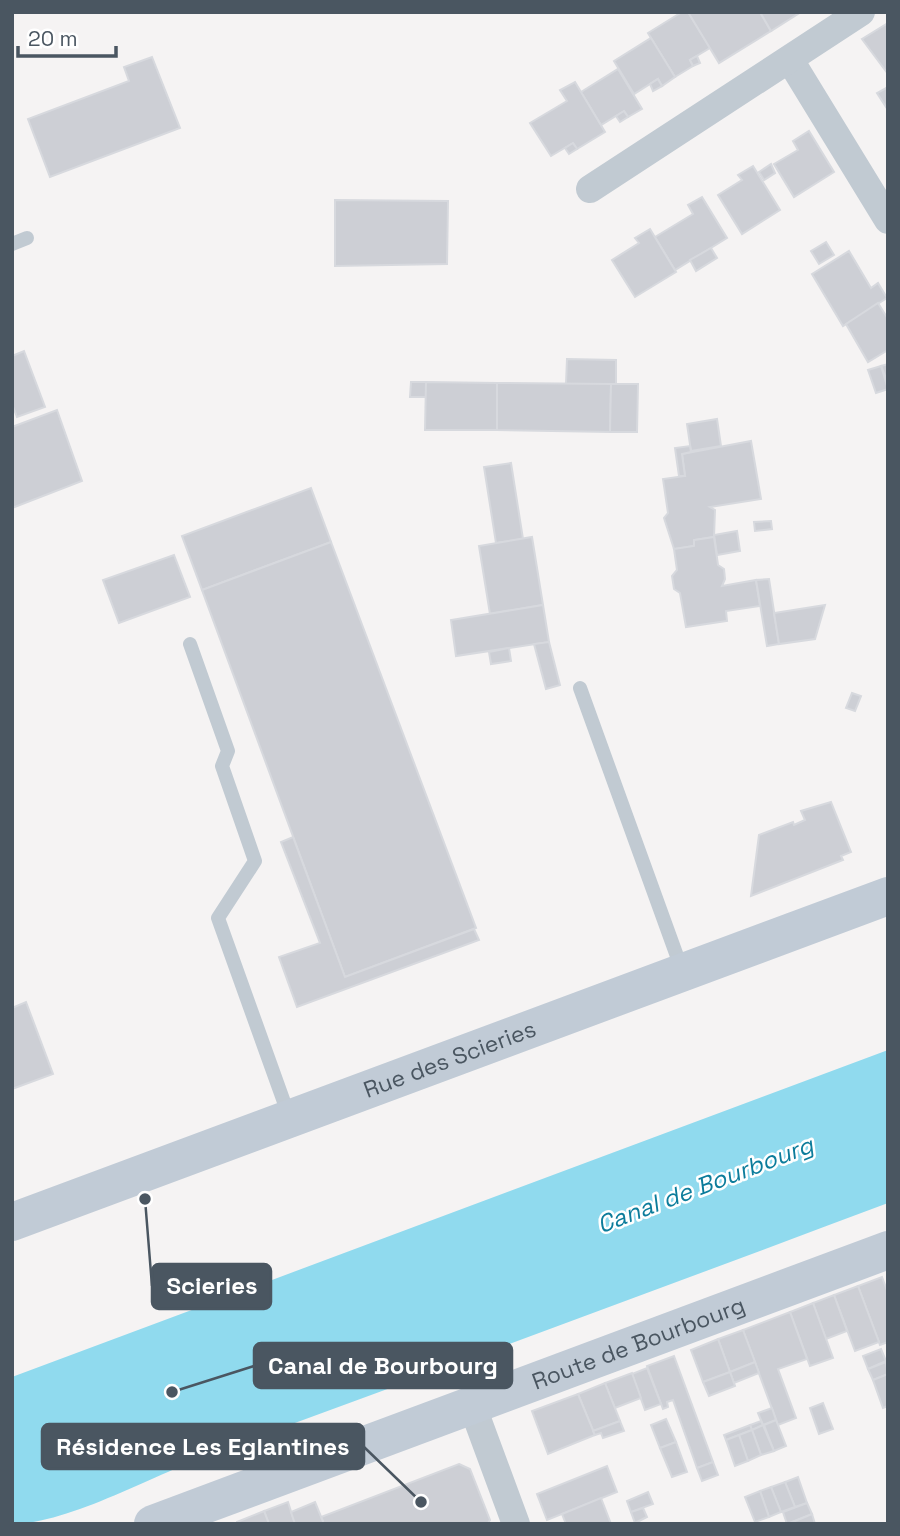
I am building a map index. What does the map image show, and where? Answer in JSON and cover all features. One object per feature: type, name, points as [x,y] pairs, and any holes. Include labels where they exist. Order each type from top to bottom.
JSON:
[{"type":"street","points":[[590,189],[861,12]]},
{"type":"street","points":[[790,60],[888,220]]},
{"type":"street","name":"Rue des Scieries","points":[[12,1222],[888,896]]},
{"type":"street","name":"Route de Bourbourg","points":[[153,1524],[886,1255]]},
{"type":"street","points":[[472,1405],[516,1524]]},
{"type":"lane","points":[[12,244],[27,238]]},
{"type":"lane","points":[[190,644],[228,751],[222,766],[256,861],[218,918],[289,1118]]},
{"type":"lane","points":[[580,688],[682,972]]},
{"type":"water","points":[[888,1050],[888,1203],[216,1452],[60,1516],[12,1524],[12,1377]]},
{"type":"building","points":[[682,12],[688,12],[710,48],[690,60],[693,66],[675,77],[648,33]]},
{"type":"building","points":[[688,12],[760,12],[771,31],[719,63]]},
{"type":"building","points":[[760,12],[801,12],[771,31]]},
{"type":"building","points":[[888,23],[888,74],[862,39]]},
{"type":"building","points":[[651,38],[675,77],[662,86],[658,79],[634,94],[614,61]]},
{"type":"building","points":[[697,56],[700,63],[693,66],[690,60]]},
{"type":"building","points":[[152,57],[180,128],[50,177],[28,119],[129,81],[124,67]]},
{"type":"building","points":[[618,69],[642,109],[628,117],[624,111],[601,125],[581,92]]},
{"type":"building","points":[[658,79],[662,86],[653,91],[650,84]]},
{"type":"building","points":[[575,82],[605,132],[577,149],[573,143],[551,156],[530,123],[567,101],[560,90]]},
{"type":"building","points":[[888,87],[888,110],[877,93]]},
{"type":"building","points":[[624,111],[628,117],[620,122],[616,116]]},
{"type":"building","points":[[809,131],[834,172],[794,197],[774,164],[798,150],[793,141]]},
{"type":"building","points":[[573,143],[577,149],[569,154],[565,148]]},
{"type":"building","points":[[771,164],[775,173],[764,180],[759,172]]},
{"type":"building","points":[[753,166],[780,210],[742,234],[718,195],[742,180],[738,175]]},
{"type":"building","points":[[702,197],[727,238],[675,270],[655,237],[693,214],[688,205]]},
{"type":"building","points":[[335,200],[448,201],[447,264],[335,266]]},
{"type":"building","points":[[650,229],[676,272],[635,297],[612,260],[639,243],[635,238]]},
{"type":"building","points":[[826,242],[834,255],[819,264],[811,251]]},
{"type":"building","points":[[711,248],[717,258],[696,271],[690,260]]},
{"type":"building","points":[[849,251],[871,288],[878,283],[887,298],[843,326],[812,274]]},
{"type":"building","points":[[878,303],[888,319],[888,350],[868,362],[846,324]]},
{"type":"building","points":[[24,351],[45,407],[17,417],[12,404],[12,356]]},
{"type":"building","points":[[567,359],[616,360],[616,384],[566,384]]},
{"type":"building","points":[[888,364],[888,383],[881,366]]},
{"type":"building","points":[[881,366],[888,389],[876,393],[868,370]]},
{"type":"building","points":[[411,382],[426,382],[426,397],[410,397]]},
{"type":"building","points":[[426,382],[497,383],[497,430],[425,430]]},
{"type":"building","points":[[497,383],[611,384],[610,432],[497,430]]},
{"type":"building","points":[[611,384],[638,384],[637,432],[610,432]]},
{"type":"building","points":[[57,410],[82,481],[12,508],[12,427]]},
{"type":"building","points":[[717,419],[721,446],[691,451],[687,424]]},
{"type":"building","points":[[751,441],[761,499],[710,507],[715,510],[714,537],[694,540],[694,546],[674,549],[664,518],[668,513],[663,479],[685,476],[682,454]]},
{"type":"building","points":[[690,446],[691,452],[682,454],[685,476],[679,476],[675,448]]},
{"type":"building","points":[[511,463],[523,539],[496,543],[484,467]]},
{"type":"building","points":[[311,488],[331,542],[202,590],[182,536]]},
{"type":"building","points":[[771,521],[772,529],[755,531],[754,522]]},
{"type":"building","points":[[737,531],[740,551],[717,555],[714,535]]},
{"type":"building","points":[[532,537],[543,605],[490,614],[479,546]]},
{"type":"building","points":[[714,537],[718,565],[724,569],[725,579],[722,586],[756,580],[760,606],[726,611],[727,621],[686,627],[680,593],[674,589],[672,576],[677,570],[674,549],[694,546],[694,540]]},
{"type":"building","points":[[331,542],[476,928],[345,977],[202,590]]},
{"type":"building","points":[[174,555],[190,597],[119,623],[103,580]]},
{"type":"building","points":[[769,579],[779,644],[767,646],[756,580]]},
{"type":"building","points":[[543,605],[549,642],[456,656],[451,620]]},
{"type":"building","points":[[825,605],[815,639],[779,644],[774,613]]},
{"type":"building","points":[[549,642],[560,685],[546,689],[534,644]]},
{"type":"building","points":[[509,648],[511,661],[491,664],[489,652]]},
{"type":"building","points":[[852,693],[861,696],[855,711],[846,708]]},
{"type":"building","points":[[831,802],[851,852],[841,856],[843,860],[751,896],[759,835],[805,820],[801,811]]},
{"type":"building","points":[[293,837],[345,977],[474,929],[479,940],[297,1007],[279,957],[320,943],[281,842]]},
{"type":"building","points":[[26,1002],[53,1074],[12,1089],[12,1008]]},
{"type":"building","points":[[882,1277],[888,1293],[888,1342],[880,1345],[858,1286]]},
{"type":"building","points":[[858,1286],[879,1342],[855,1351],[834,1295]]},
{"type":"building","points":[[834,1295],[847,1331],[826,1339],[813,1303]]},
{"type":"building","points":[[813,1303],[833,1358],[810,1366],[790,1312]]},
{"type":"building","points":[[790,1312],[807,1359],[778,1369],[796,1418],[778,1425],[743,1330]]},
{"type":"building","points":[[743,1330],[755,1362],[730,1372],[718,1339]]},
{"type":"building","points":[[718,1339],[730,1372],[703,1382],[691,1350]]},
{"type":"building","points":[[881,1349],[886,1361],[868,1369],[863,1356]]},
{"type":"building","points":[[674,1356],[713,1462],[697,1468],[673,1400],[667,1402],[668,1407],[663,1409],[647,1366]]},
{"type":"building","points":[[755,1362],[759,1373],[734,1383],[730,1372]]},
{"type":"building","points":[[886,1362],[888,1374],[873,1380],[868,1369]]},
{"type":"building","points":[[647,1368],[661,1404],[645,1410],[632,1374]]},
{"type":"building","points":[[730,1372],[735,1386],[709,1396],[703,1382]]},
{"type":"building","points":[[632,1373],[641,1398],[615,1408],[605,1383]]},
{"type":"building","points":[[888,1374],[888,1406],[883,1408],[873,1380]]},
{"type":"building","points":[[605,1383],[620,1421],[593,1431],[578,1394]]},
{"type":"building","points":[[578,1394],[595,1435],[548,1454],[532,1411]]},
{"type":"building","points":[[823,1403],[833,1429],[819,1434],[810,1408]]},
{"type":"building","points":[[772,1408],[776,1420],[763,1425],[758,1413]]},
{"type":"building","points":[[666,1419],[676,1442],[660,1448],[651,1425]]},
{"type":"building","points":[[776,1420],[786,1446],[774,1451],[764,1425]]},
{"type":"building","points":[[620,1421],[624,1431],[603,1438],[601,1433],[595,1435],[593,1431]]},
{"type":"building","points":[[761,1421],[763,1425],[752,1430],[750,1425]]},
{"type":"building","points":[[750,1425],[752,1430],[726,1440],[724,1435]]},
{"type":"building","points":[[763,1425],[774,1451],[761,1455],[752,1430]]},
{"type":"building","points":[[752,1430],[761,1455],[748,1461],[739,1435]]},
{"type":"building","points":[[739,1435],[748,1461],[735,1466],[726,1440]]},
{"type":"building","points":[[676,1442],[687,1472],[672,1477],[660,1448]]},
{"type":"building","points":[[713,1462],[718,1475],[702,1481],[697,1468]]},
{"type":"building","points":[[459,1464],[470,1469],[490,1520],[487,1524],[324,1524],[321,1517]]},
{"type":"building","points":[[607,1466],[617,1492],[547,1520],[537,1494]]},
{"type":"building","points":[[798,1477],[807,1503],[795,1507],[785,1482]]},
{"type":"building","points":[[785,1482],[795,1507],[781,1512],[771,1487]]},
{"type":"building","points":[[771,1487],[781,1512],[769,1517],[760,1491]]},
{"type":"building","points":[[760,1491],[769,1517],[755,1522],[745,1497]]},
{"type":"building","points":[[648,1492],[653,1504],[631,1512],[627,1501]]},
{"type":"building","points":[[601,1498],[611,1524],[566,1524],[562,1514]]},
{"type":"building","points":[[288,1502],[295,1524],[269,1524],[264,1511]]},
{"type":"building","points":[[315,1502],[324,1524],[295,1524],[291,1512]]},
{"type":"building","points":[[807,1503],[812,1514],[787,1524],[783,1512]]},
{"type":"building","points":[[643,1508],[647,1517],[635,1523],[631,1512]]},
{"type":"building","points":[[264,1511],[269,1524],[237,1524],[237,1522]]},
{"type":"building","points":[[812,1514],[815,1524],[788,1524]]},
{"type":"place","name":"Scieries","points":[[145,1199]]},
{"type":"place","name":"Canal de Bourbourg","points":[[172,1392]]},
{"type":"place","name":"Résidence Les Eglantines","points":[[421,1502]]}]
